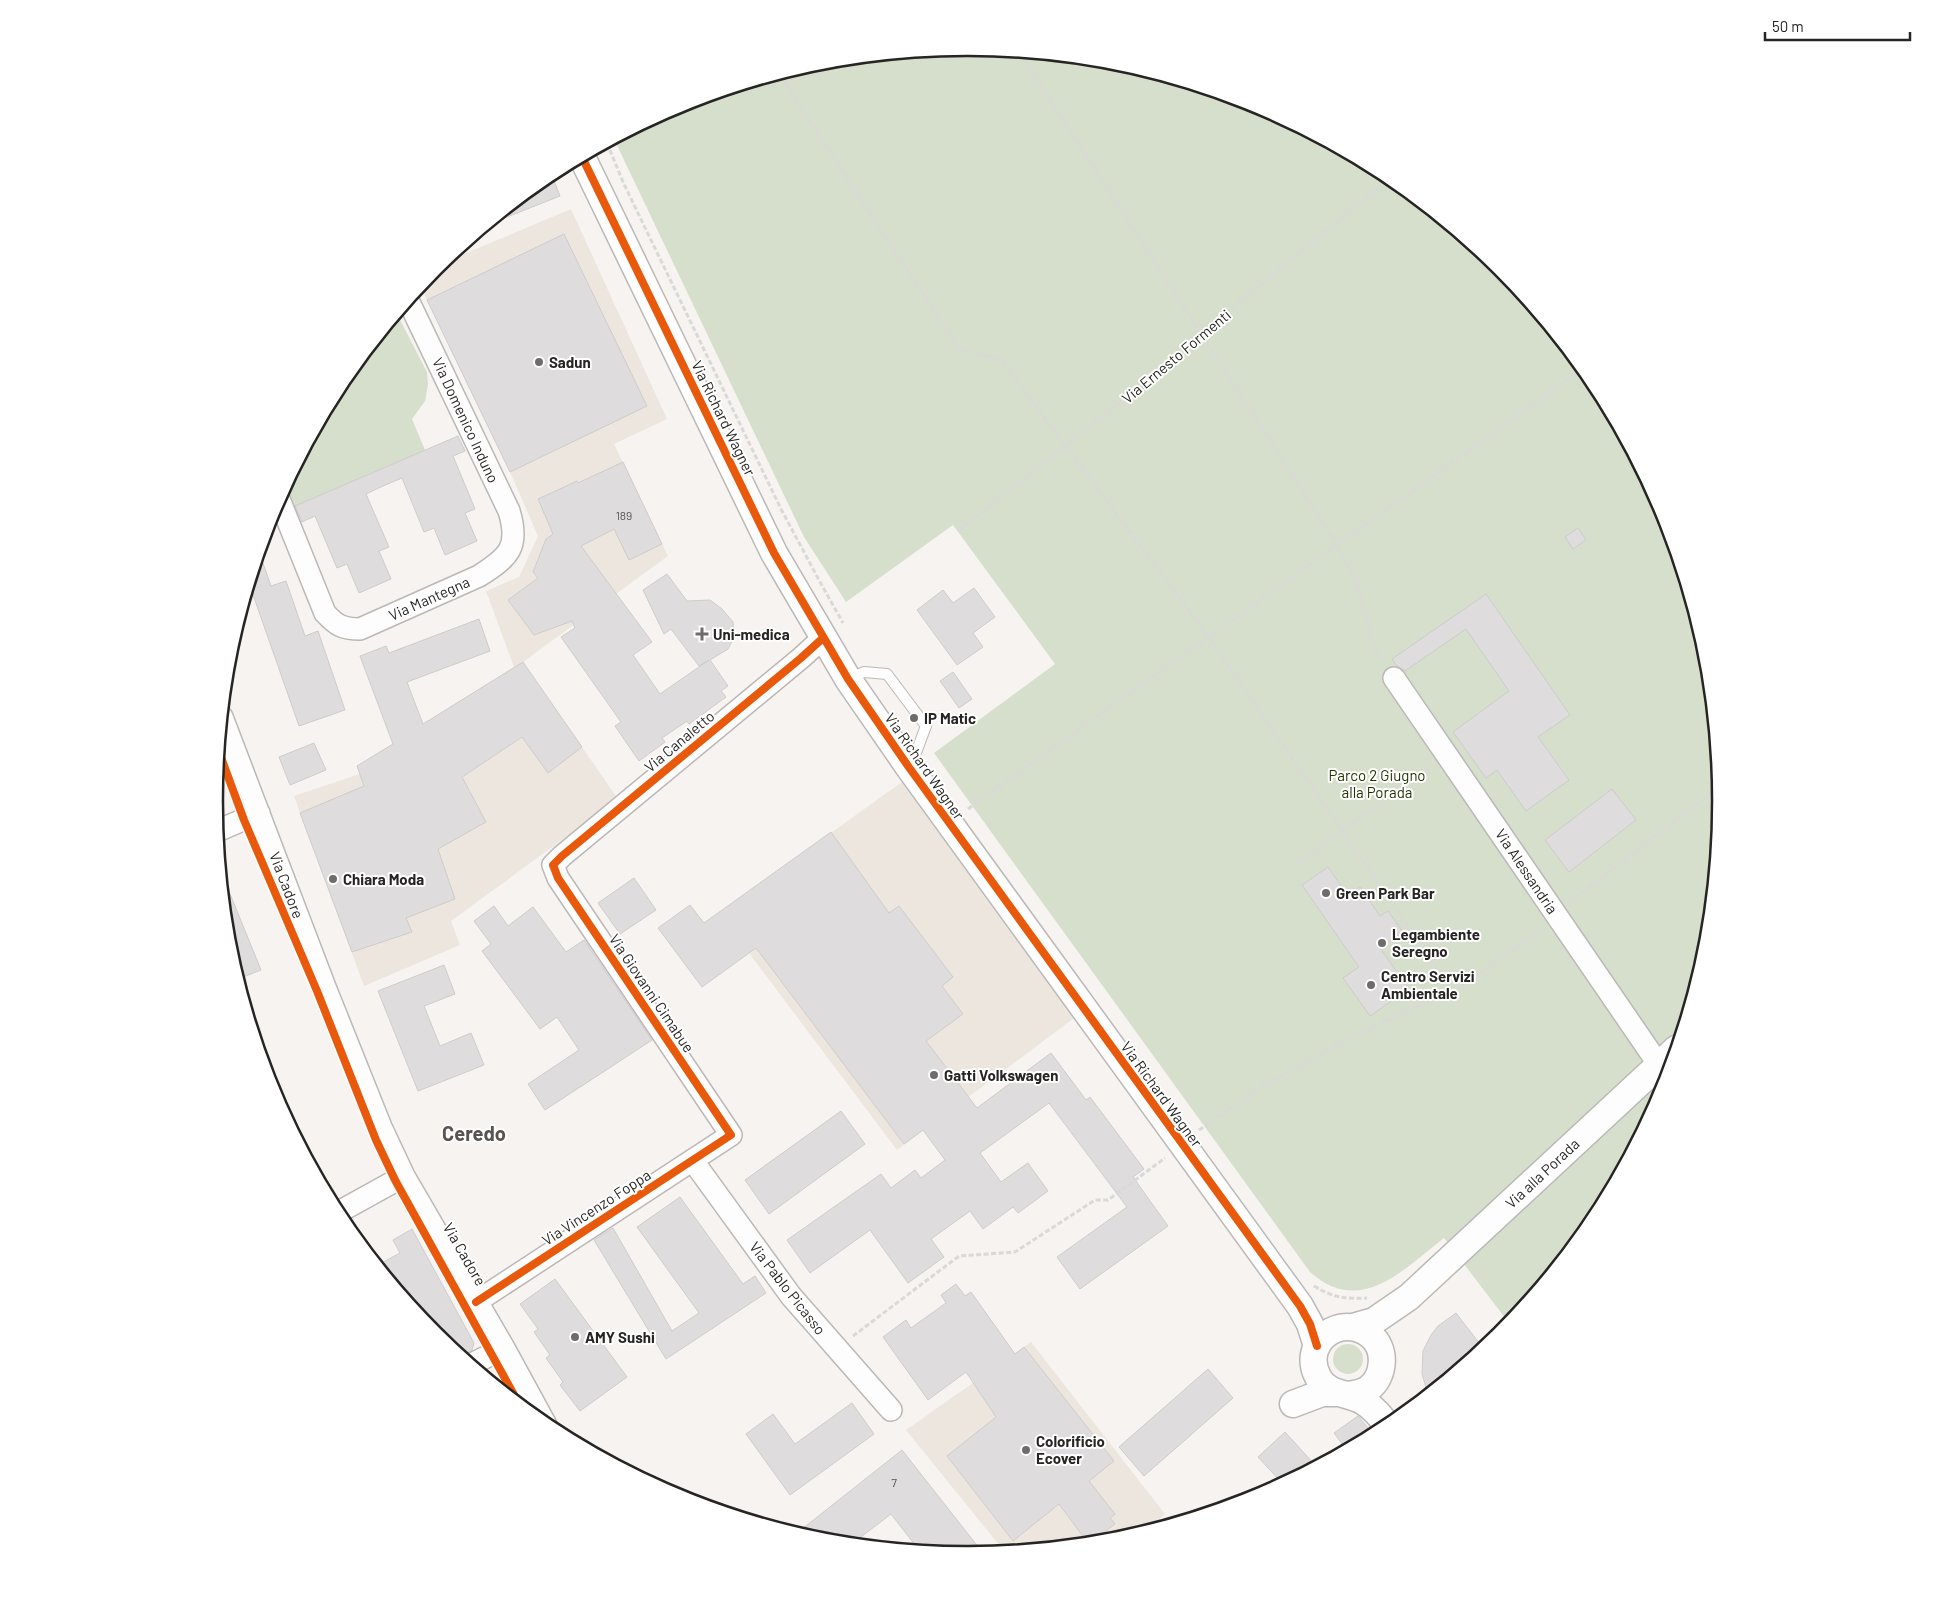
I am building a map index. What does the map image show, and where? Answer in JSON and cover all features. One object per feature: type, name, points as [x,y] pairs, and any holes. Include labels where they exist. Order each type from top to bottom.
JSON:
[{"type":"street","name":"Via Richard Wagner","points":[[585,163],[774,553],[822,638],[908,766],[1194,1137],[1310,1324],[1316,1357]]},
{"type":"street","name":"Via Domenico Induno","points":[[411,307],[509,511],[514,526],[513,542]]},
{"type":"street","name":"Via Mantegna","points":[[283,508],[325,613],[334,622],[346,629],[360,629],[479,576],[496,565],[507,554],[513,542]]},
{"type":"street","name":"Via Canaletto","points":[[553,865],[794,664],[822,638]]},
{"type":"street","name":"Via Alessandria","points":[[1394,678],[1556,913],[1667,1057]]},
{"type":"street","name":"Via Cadore","points":[[226,729],[370,1101],[404,1176],[537,1408]]},
{"type":"street","points":[[224,828],[259,813]]},
{"type":"street","name":"Via Giovanni Cimabue","points":[[553,865],[558,878],[731,1135]]},
{"type":"street","name":"Via alla Porada","points":[[1348,1327],[1374,1321],[1409,1297],[1667,1057]]},
{"type":"street","name":"Via Vincenzo Foppa","points":[[476,1302],[731,1135]]},
{"type":"street","name":"Via Pablo Picasso","points":[[693,1161],[790,1296],[891,1410]]},
{"type":"street","points":[[344,1209],[404,1176]]},
{"type":"street","name":"Via alla Porada","points":[[1382,1364],[1396,1317],[1409,1297]]},
{"type":"street","name":"Via Richard Wagner","points":[[1300,1306],[1318,1319],[1348,1327]]},
{"type":"street","points":[[1382,1364],[1376,1380],[1358,1394],[1322,1393],[1293,1404],[1304,1389],[1323,1337],[1332,1330],[1348,1327],[1364,1331],[1380,1347],[1382,1364],[1385,1404],[1389,1414]]},
{"type":"street","points":[[477,1362],[504,1348]]},
{"type":"street","points":[[1316,1357],[1319,1378],[1326,1387],[1363,1401],[1382,1419]]},
{"type":"lane","points":[[848,679],[864,672],[887,674],[926,726],[917,750],[908,766]]},
{"type":"path","points":[[1024,59],[1337,545],[1357,583],[1373,645],[1394,678]]},
{"type":"path","points":[[783,80],[959,349],[1001,360],[1208,636],[1452,990]]},
{"type":"path","points":[[609,148],[623,182],[781,509],[845,625]]},
{"type":"path","points":[[968,809],[1577,374]]},
{"type":"path","points":[[1298,863],[1429,766],[1449,758]]},
{"type":"path","points":[[837,1349],[959,1256],[1015,1252],[1095,1200],[1108,1200],[1262,1087],[1358,1034],[1467,983],[1531,937],[1556,913],[1712,792]]},
{"type":"path","points":[[964,802],[974,817]]},
{"type":"path","points":[[1193,1122],[1194,1137]]},
{"type":"path","points":[[1309,1280],[1328,1295],[1350,1298],[1376,1297]]},
{"type":"shaded area","points":[[571,209],[667,419],[614,444],[668,556],[523,662],[618,799],[451,921],[460,945],[364,986],[294,796],[360,774],[357,766],[514,667],[486,591],[519,577],[538,536],[510,472],[423,293],[461,255]]},
{"type":"shaded area","points":[[909,777],[1081,1013],[897,1150],[719,913]]},
{"type":"shaded area","points":[[1031,1342],[1165,1514],[1157,1521],[1113,1531],[1065,1539],[999,1545],[906,1430]]},
{"type":"green space","name":"Parco 2 Giugno alla Porada","points":[[968,56],[1065,63],[1113,71],[1160,82],[1207,96],[1253,113],[1297,133],[1340,156],[1421,210],[1459,241],[1494,274],[1527,310],[1587,387],[1612,429],[1656,516],[1673,562],[1687,608],[1706,704],[1711,752],[1711,850],[1698,946],[1687,994],[1656,1086],[1612,1173],[1587,1215],[1558,1254],[1504,1317],[1444,1238],[1397,1275],[1380,1284],[1364,1289],[1346,1290],[1328,1285],[1310,1272],[934,753],[1055,664],[953,525],[846,602],[804,537],[617,144],[682,113],[728,96],[822,71],[870,63]]},
{"type":"green space","points":[[400,320],[427,372],[428,385],[425,401],[412,419],[425,450],[294,507],[289,495],[323,429],[348,387]]},
{"type":"green space","points":[[1348,1344],[1359,1348],[1363,1359],[1359,1370],[1348,1374],[1337,1370],[1333,1359],[1337,1348]]},
{"type":"building","points":[[554,182],[560,196],[504,218]]},
{"type":"building","points":[[564,234],[647,406],[510,472],[427,300]]},
{"type":"building","points":[[458,436],[465,451],[453,456],[475,509],[465,513],[477,541],[445,555],[434,528],[424,532],[402,478],[383,486],[366,494],[389,547],[379,551],[391,579],[359,593],[347,564],[337,568],[315,516],[302,522],[295,506]]},
{"type":"building","points":[[623,462],[662,544],[629,560],[614,529],[581,546],[652,642],[633,655],[660,694],[709,660],[699,666],[671,629],[664,634],[643,590],[667,574],[687,601],[710,600],[722,609],[733,622],[734,638],[728,649],[710,660],[728,686],[721,691],[726,697],[689,724],[687,721],[662,738],[665,742],[639,761],[615,726],[621,722],[561,637],[575,628],[572,621],[534,635],[508,600],[538,578],[533,572],[546,539],[553,534],[538,499]]},
{"type":"building","points":[[1578,528],[1586,540],[1573,549],[1565,537]]},
{"type":"building","points":[[262,561],[271,586],[286,581],[305,636],[318,631],[345,710],[299,726],[253,593]]},
{"type":"building","points":[[974,588],[995,617],[973,633],[983,647],[957,665],[917,610],[943,590],[953,603]]},
{"type":"building","points":[[1486,594],[1570,715],[1538,737],[1569,780],[1526,811],[1497,770],[1486,778],[1453,732],[1509,691],[1466,629],[1405,671],[1397,666],[1392,659]]},
{"type":"building","points":[[479,619],[490,651],[407,682],[423,724],[523,662],[582,747],[548,773],[522,737],[462,777],[486,822],[438,849],[455,899],[406,918],[412,932],[352,952],[300,813],[364,786],[357,766],[393,744],[360,656],[386,646],[389,653]]},
{"type":"building","points":[[953,672],[972,699],[959,708],[940,681]]},
{"type":"building","points":[[314,743],[326,770],[290,785],[279,757]]},
{"type":"building","points":[[1612,789],[1636,820],[1569,872],[1545,840]]},
{"type":"building","points":[[831,832],[889,913],[899,906],[953,977],[942,986],[963,1014],[926,1041],[977,1108],[1051,1053],[1086,1100],[1090,1097],[1144,1169],[1133,1177],[1168,1226],[1080,1289],[1057,1257],[1127,1207],[1049,1103],[980,1153],[1001,1182],[1028,1163],[1048,1191],[1018,1213],[1013,1207],[983,1229],[970,1211],[931,1239],[944,1257],[908,1283],[870,1230],[810,1273],[787,1240],[881,1174],[891,1188],[915,1170],[921,1178],[945,1160],[923,1130],[904,1144],[756,948],[702,987],[658,928],[690,905],[704,923]]},
{"type":"building","points":[[1328,867],[1348,896],[1360,887],[1380,916],[1388,911],[1403,932],[1380,948],[1409,989],[1370,1016],[1343,978],[1359,967],[1302,885]]},
{"type":"building","points":[[634,878],[656,910],[620,934],[598,903]]},
{"type":"building","points":[[228,889],[261,970],[244,977]]},
{"type":"building","points":[[494,906],[508,926],[533,907],[566,952],[584,940],[652,1040],[545,1110],[528,1084],[579,1050],[557,1017],[540,1029],[482,951],[491,944],[474,921]]},
{"type":"building","points":[[444,965],[455,994],[424,1006],[440,1046],[471,1033],[484,1065],[418,1091],[378,991]]},
{"type":"building","points":[[841,1111],[865,1144],[769,1214],[745,1180]]},
{"type":"building","points":[[680,1197],[743,1284],[755,1276],[766,1293],[666,1359],[594,1240],[613,1228],[672,1331],[699,1313],[637,1227]]},
{"type":"building","points":[[412,1229],[474,1343],[472,1350],[467,1353],[441,1328],[384,1262],[400,1253],[393,1240]]},
{"type":"building","points":[[555,1279],[627,1377],[580,1411],[560,1385],[563,1382],[546,1358],[550,1355],[534,1332],[538,1329],[520,1304]]},
{"type":"building","points":[[956,1284],[965,1296],[971,1292],[1015,1354],[1024,1347],[1114,1461],[1089,1481],[1115,1514],[1110,1518],[1115,1524],[1104,1533],[1083,1536],[1059,1504],[1013,1541],[947,1456],[996,1417],[966,1372],[928,1400],[883,1337],[906,1320],[911,1328],[946,1303],[941,1295]]},
{"type":"building","points":[[1456,1313],[1479,1342],[1426,1388],[1422,1374],[1423,1351],[1438,1326]]},
{"type":"building","points":[[1208,1369],[1233,1398],[1144,1476],[1119,1447]]},
{"type":"building","points":[[852,1403],[874,1434],[790,1495],[746,1434],[773,1414],[795,1444]]},
{"type":"building","points":[[1358,1416],[1368,1428],[1343,1444],[1334,1433]]},
{"type":"building","points":[[1285,1432],[1312,1461],[1277,1478],[1258,1457]]},
{"type":"building","points":[[902,1450],[977,1546],[914,1543],[891,1514],[860,1537],[805,1527]]},
{"type":"cycle path","points":[[585,163],[774,553],[848,679],[908,766],[1300,1306],[1310,1324],[1317,1346]]},
{"type":"cycle path","points":[[476,1302],[731,1135],[558,878],[553,865],[823,638]]},
{"type":"cycle path","points":[[224,765],[244,820],[317,991],[376,1140],[395,1180],[511,1390]]},
{"type":"place","name":"Sadun","points":[[539,362]]},
{"type":"place","name":"Uni-medica","points":[[702,634]]},
{"type":"place","name":"IP Matic","points":[[914,718]]},
{"type":"place","name":"Chiara Moda","points":[[333,879]]},
{"type":"place","name":"Green Park Bar","points":[[1326,893]]},
{"type":"place","name":"Legambiente Seregno","points":[[1382,943]]},
{"type":"place","name":"Centro Servizi Ambientale","points":[[1371,985]]},
{"type":"place","name":"Gatti Volkswagen","points":[[934,1075]]},
{"type":"place","name":"AMY Sushi","points":[[575,1337]]},
{"type":"place","name":"Colorificio Ecover","points":[[1026,1450]]},
{"type":"district","name":"Ceredo","points":[[474,1133]]}]
